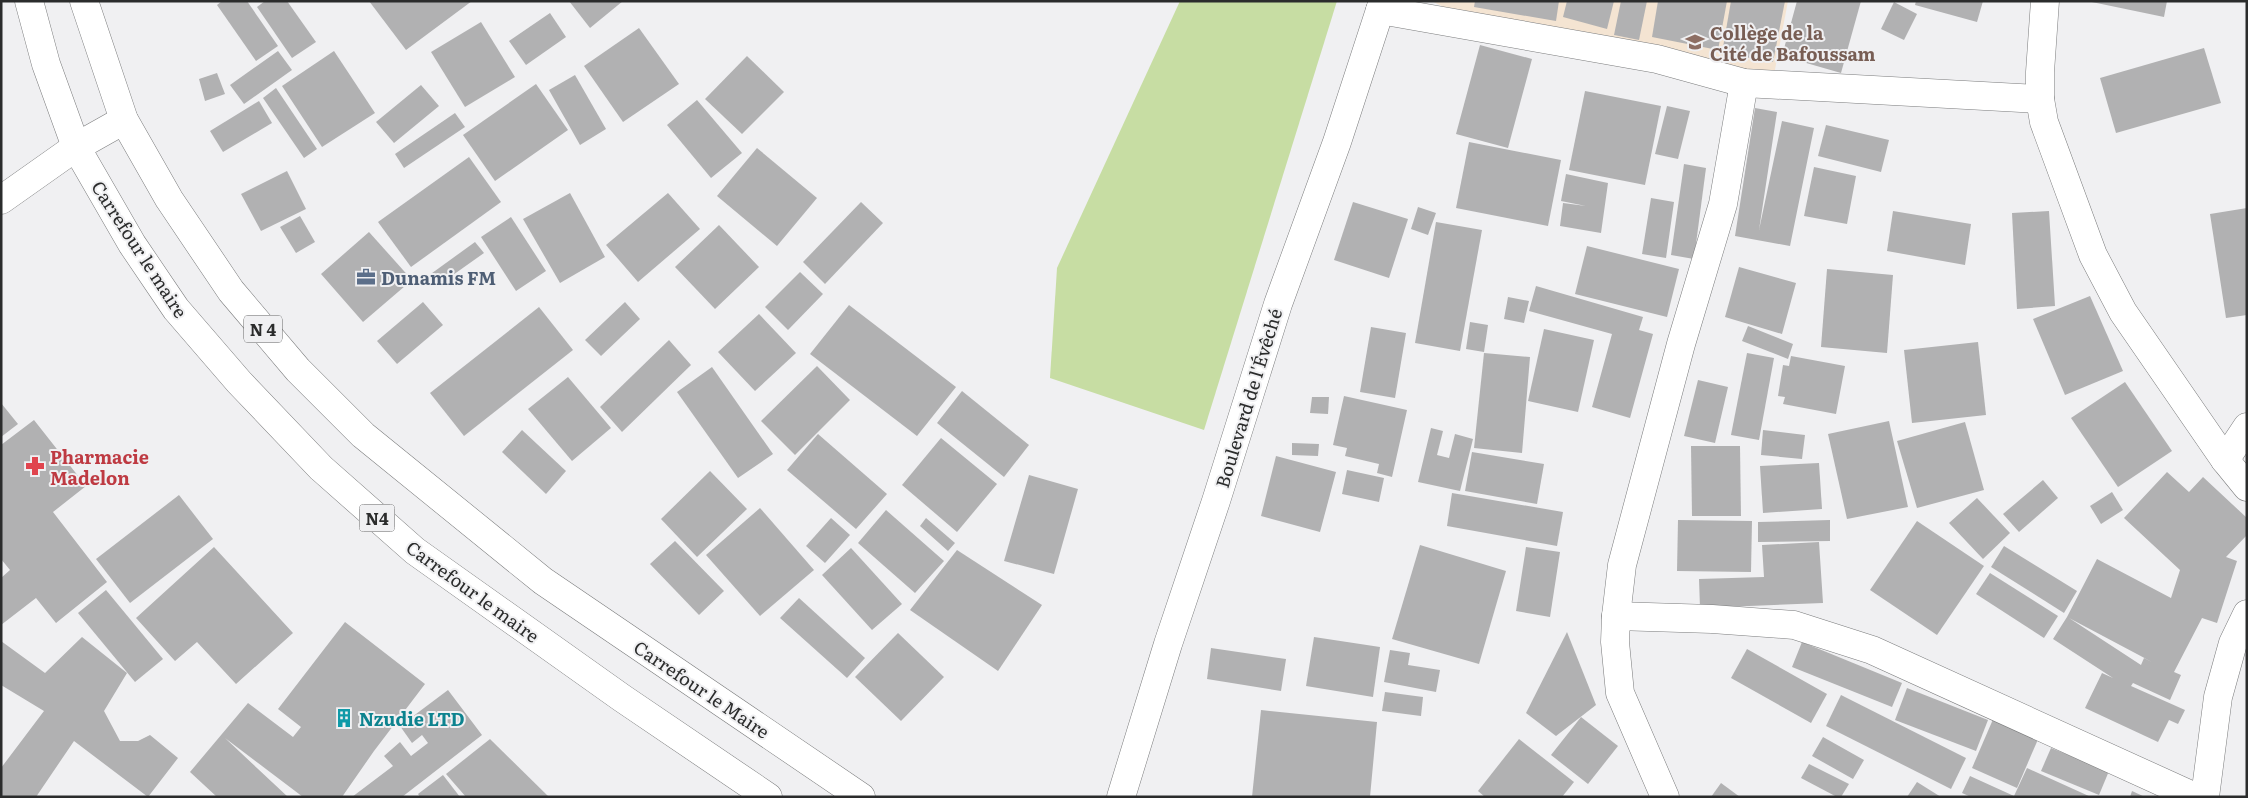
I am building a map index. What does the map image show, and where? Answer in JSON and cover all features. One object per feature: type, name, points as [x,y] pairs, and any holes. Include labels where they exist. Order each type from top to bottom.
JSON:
[{"type":"main road","name":"Carrefour le maire","points":[[29,1],[46,64],[76,147],[132,244],[176,309],[239,382],[321,468],[415,551],[622,698],[768,797]]},
{"type":"main road","name":"N 4","points":[[84,1],[124,120]]},
{"type":"main road","points":[[2046,1],[2040,72],[2040,99],[2044,122],[2093,255],[2123,312],[2225,460],[2247,487]]},
{"type":"main road","points":[[1381,5],[1657,60],[1744,84],[2040,99]]},
{"type":"main road","name":"Boulevard de l'Évêché","points":[[1121,797],[1168,644],[1216,501],[1278,304],[1337,142],[1381,5]]},
{"type":"main road","points":[[1666,797],[1620,693],[1615,642],[1616,616],[1622,565],[1681,344],[1723,204],[1744,84]]},
{"type":"main road","points":[[1,200],[76,147],[124,120]]},
{"type":"main road","name":"Carrefour le Maire","points":[[124,120],[168,200],[231,291],[298,370],[363,435],[542,580],[862,797]]},
{"type":"main road","points":[[2225,460],[2247,427]]},
{"type":"main road","points":[[2205,797],[2218,697],[2233,643],[2247,614]]},
{"type":"main road","points":[[1616,616],[1712,618],[1794,624],[1872,650],[2194,797]]},
{"type":"shaded area","name":"Collège de la Cité de Bafoussam","points":[[1432,1],[1788,1],[1774,75],[1445,8]]},
{"type":"green space","points":[[1180,1],[1337,1],[1204,430],[1050,378],[1057,268]]},
{"type":"building","points":[[222,1],[247,1],[278,46],[256,61],[217,5]]},
{"type":"building","points":[[265,1],[287,1],[316,42],[292,58],[257,7]]},
{"type":"building","points":[[369,1],[472,1],[406,50]]},
{"type":"building","points":[[569,1],[623,1],[590,28]]},
{"type":"building","points":[[1475,1],[1559,1],[1556,21],[1474,7]]},
{"type":"building","points":[[1567,1],[1614,1],[1607,29],[1563,17]]},
{"type":"building","points":[[1621,1],[1647,1],[1639,40],[1614,35]]},
{"type":"building","points":[[1658,1],[1727,1],[1718,50],[1652,37]]},
{"type":"building","points":[[1731,1],[1785,1],[1773,62],[1722,53]]},
{"type":"building","points":[[1797,1],[1861,1],[1841,73],[1782,56]]},
{"type":"building","points":[[1916,1],[1983,1],[1977,22],[1915,5]]},
{"type":"building","points":[[2087,1],[2167,1],[2164,17]]},
{"type":"building","points":[[1894,2],[1917,14],[1904,40],[1881,29]]},
{"type":"building","points":[[550,13],[566,37],[526,65],[509,41]]},
{"type":"building","points":[[481,22],[515,77],[465,107],[431,52]]},
{"type":"building","points":[[639,28],[679,84],[623,122],[584,66]]},
{"type":"building","points":[[1480,45],[1532,59],[1508,148],[1456,134]]},
{"type":"building","points":[[2204,48],[2221,103],[2116,133],[2100,78]]},
{"type":"building","points":[[278,51],[292,70],[244,104],[230,85]]},
{"type":"building","points":[[334,51],[375,113],[322,147],[282,86]]},
{"type":"building","points":[[747,56],[784,92],[742,134],[705,99]]},
{"type":"building","points":[[217,73],[225,94],[205,101],[199,79]]},
{"type":"building","points":[[575,75],[606,129],[580,145],[549,90]]},
{"type":"building","points":[[536,84],[568,130],[495,181],[463,135]]},
{"type":"building","points":[[421,85],[439,106],[394,143],[376,122]]},
{"type":"building","points":[[276,88],[317,149],[304,158],[263,98]]},
{"type":"building","points":[[1585,91],[1661,106],[1645,185],[1569,170]]},
{"type":"building","points":[[697,100],[742,153],[711,178],[667,125]]},
{"type":"building","points":[[259,101],[272,123],[223,152],[210,131]]},
{"type":"building","points":[[1667,106],[1690,111],[1678,159],[1655,154]]},
{"type":"building","points":[[1755,108],[1777,112],[1759,230],[1782,121],[1814,128],[1790,246],[1735,236]]},
{"type":"building","points":[[455,113],[465,127],[404,168],[395,154]]},
{"type":"building","points":[[1826,125],[1889,140],[1881,172],[1818,156]]},
{"type":"building","points":[[1469,142],[1561,160],[1548,226],[1456,208]]},
{"type":"building","points":[[757,148],[817,198],[777,246],[717,196]]},
{"type":"building","points":[[469,157],[501,202],[411,267],[378,222]]},
{"type":"building","points":[[1684,164],[1706,168],[1694,259],[1671,255]]},
{"type":"building","points":[[1814,167],[1856,176],[1847,224],[1804,216]]},
{"type":"building","points":[[287,171],[306,209],[261,231],[241,194]]},
{"type":"building","points":[[1566,174],[1608,183],[1601,233],[1560,226],[1563,203],[1586,206],[1561,201]]},
{"type":"building","points":[[570,193],[605,257],[560,283],[523,219]]},
{"type":"building","points":[[668,193],[700,229],[638,282],[606,245]]},
{"type":"building","points":[[1651,198],[1674,202],[1666,258],[1642,254]]},
{"type":"building","points":[[861,202],[883,223],[825,284],[803,262]]},
{"type":"building","points":[[1353,202],[1408,219],[1389,278],[1334,260]]},
{"type":"building","points":[[1418,207],[1436,213],[1428,235],[1411,229]]},
{"type":"building","points":[[2247,208],[2247,315],[2226,318],[2210,214]]},
{"type":"building","points":[[1893,211],[1971,224],[1965,265],[1887,251]]},
{"type":"building","points":[[2049,211],[2055,306],[2017,309],[2012,213]]},
{"type":"building","points":[[300,216],[315,242],[296,253],[280,227]]},
{"type":"building","points":[[511,217],[546,271],[516,291],[481,237]]},
{"type":"building","points":[[1436,222],[1482,230],[1460,351],[1415,343]]},
{"type":"building","points":[[719,225],[759,267],[715,309],[675,267]]},
{"type":"building","name":"Dunamis FM","points":[[369,232],[412,280],[363,322],[321,274]]},
{"type":"building","points":[[475,242],[484,253],[436,287],[428,276]]},
{"type":"building","points":[[1587,246],[1679,269],[1667,317],[1575,294]]},
{"type":"building","points":[[1739,267],[1796,283],[1782,334],[1725,317]]},
{"type":"building","points":[[1827,269],[1893,275],[1887,353],[1821,347]]},
{"type":"building","points":[[800,272],[823,294],[788,330],[765,307]]},
{"type":"building","points":[[1536,286],[1643,317],[1639,330],[1653,334],[1630,418],[1592,407],[1612,334],[1529,311]]},
{"type":"building","points":[[2090,296],[2123,371],[2065,395],[2033,319]]},
{"type":"building","points":[[1508,297],[1529,301],[1524,323],[1504,319]]},
{"type":"building","points":[[423,302],[443,325],[397,364],[377,341]]},
{"type":"building","points":[[625,302],[640,319],[601,356],[585,340]]},
{"type":"building","points":[[849,305],[956,387],[917,436],[810,354]]},
{"type":"building","points":[[539,307],[573,350],[464,436],[430,393]]},
{"type":"building","points":[[759,314],[796,353],[755,391],[718,352]]},
{"type":"building","points":[[1470,322],[1488,325],[1484,352],[1466,349]]},
{"type":"building","points":[[1748,326],[1793,344],[1788,359],[1742,341]]},
{"type":"building","points":[[1371,327],[1406,333],[1395,398],[1360,392]]},
{"type":"building","points":[[1544,329],[1594,340],[1578,412],[1528,401]]},
{"type":"building","points":[[669,340],[691,365],[622,432],[600,407]]},
{"type":"building","points":[[1978,342],[1986,415],[1912,423],[1904,350]]},
{"type":"building","points":[[1484,353],[1530,357],[1522,453],[1474,448]]},
{"type":"building","points":[[1747,353],[1774,358],[1759,440],[1731,435]]},
{"type":"building","points":[[1791,356],[1845,366],[1836,414],[1783,404],[1785,397],[1778,396],[1783,365],[1789,366]]},
{"type":"building","points":[[817,366],[850,400],[795,455],[761,421]]},
{"type":"building","points":[[712,367],[773,454],[738,478],[677,392]]},
{"type":"building","points":[[568,377],[611,428],[572,461],[528,409]]},
{"type":"building","points":[[1698,380],[1728,387],[1715,443],[1684,436]]},
{"type":"building","points":[[2125,382],[2172,451],[2118,487],[2071,418]]},
{"type":"building","points":[[962,391],[1029,445],[1004,477],[937,423]]},
{"type":"building","points":[[1344,396],[1407,410],[1392,477],[1377,473],[1379,464],[1345,456],[1347,448],[1333,445]]},
{"type":"building","points":[[1312,397],[1329,397],[1328,414],[1310,413]]},
{"type":"building","points":[[1,403],[18,424],[1,437]]},
{"type":"building","points":[[34,420],[86,486],[53,512],[107,582],[56,623],[36,598],[1,625],[1,578],[10,570],[1,559],[1,445]]},
{"type":"building","points":[[1889,421],[1908,507],[1847,519],[1828,434]]},
{"type":"building","points":[[1965,422],[1984,490],[1917,508],[1897,441]]},
{"type":"building","points":[[1431,428],[1443,431],[1437,455],[1449,458],[1455,434],[1473,439],[1460,491],[1418,482]]},
{"type":"building","points":[[522,430],[566,471],[546,494],[502,452]]},
{"type":"building","points":[[1763,430],[1805,435],[1802,459],[1761,455]]},
{"type":"building","points":[[818,434],[887,494],[856,529],[787,470]]},
{"type":"building","points":[[941,438],[997,484],[957,532],[902,485]]},
{"type":"building","points":[[1292,443],[1319,444],[1318,456],[1292,455]]},
{"type":"building","points":[[1691,446],[1740,446],[1741,516],[1692,516]]},
{"type":"building","points":[[1472,452],[1544,464],[1537,504],[1465,491]]},
{"type":"building","points":[[1276,456],[1336,472],[1320,532],[1261,516]]},
{"type":"building","points":[[1819,463],[1822,509],[1763,513],[1760,466]]},
{"type":"building","points":[[1347,470],[1384,478],[1379,502],[1342,494]]},
{"type":"building","points":[[710,471],[747,509],[697,557],[661,519]]},
{"type":"building","points":[[2167,472],[2189,492],[2203,477],[2247,518],[2247,535],[2226,557],[2237,561],[2217,623],[2202,618],[2174,672],[2181,675],[2170,700],[2133,683],[2131,686],[2185,710],[2178,724],[2169,720],[2158,742],[2085,708],[2102,673],[2113,678],[2053,639],[2067,617],[2097,559],[2171,598],[2180,570],[2124,518]],"holes":[[[2069,618],[2152,662],[2144,658],[2141,665]]]},
{"type":"building","points":[[1029,475],[1078,489],[1054,574],[1004,561]]},
{"type":"building","points":[[2043,480],[2058,498],[2019,532],[2003,514]]},
{"type":"building","points":[[2112,492],[2123,510],[2101,524],[2090,506]]},
{"type":"building","points":[[1452,493],[1563,512],[1557,546],[1447,526]]},
{"type":"building","points":[[179,495],[213,539],[130,603],[96,559]]},
{"type":"building","points":[[1977,498],[2010,533],[1983,559],[1949,523]]},
{"type":"building","points":[[760,508],[814,570],[760,616],[706,555]]},
{"type":"building","points":[[886,510],[944,561],[915,593],[858,543]]},
{"type":"building","points":[[831,518],[850,535],[825,563],[806,546]]},
{"type":"building","points":[[926,518],[955,543],[948,551],[920,526]]},
{"type":"building","points":[[1678,520],[1752,521],[1751,572],[1677,571]]},
{"type":"building","points":[[1830,520],[1830,541],[1758,542],[1758,522]]},
{"type":"building","points":[[1917,521],[1984,566],[1937,635],[1870,590]]},
{"type":"building","points":[[675,541],[724,591],[699,615],[650,564]]},
{"type":"building","points":[[1819,542],[1823,603],[1700,608],[1699,579],[1764,577],[1762,545]]},
{"type":"building","points":[[1420,545],[1506,571],[1479,664],[1392,639]]},
{"type":"building","points":[[2004,546],[2077,591],[2064,613],[1991,567]]},
{"type":"building","points":[[214,547],[293,633],[236,684],[197,642],[175,661],[136,618]]},
{"type":"building","points":[[1526,547],[1560,552],[1550,617],[1516,611]]},
{"type":"building","points":[[851,548],[902,604],[872,630],[822,575]]},
{"type":"building","points":[[957,550],[1042,605],[998,671],[910,610]]},
{"type":"building","points":[[1990,573],[2058,616],[2044,638],[1976,594]]},
{"type":"building","points":[[106,590],[163,659],[135,682],[78,613]]},
{"type":"building","points":[[799,598],[865,658],[847,678],[780,618]]},
{"type":"building","name":"Nzudie LTD","points":[[345,622],[425,684],[342,797],[303,797],[225,738],[288,797],[217,797],[190,772],[248,703],[293,737],[301,727],[278,709]]},
{"type":"building","points":[[1567,632],[1596,705],[1556,736],[1526,713]]},
{"type":"building","points":[[898,633],[944,677],[901,721],[855,677]]},
{"type":"building","points":[[82,637],[127,673],[104,711],[120,741],[138,741],[150,735],[178,758],[148,797],[74,741],[36,797],[1,797],[1,768],[44,711],[1,685],[1,641],[45,673]]},
{"type":"building","points":[[1314,637],[1380,647],[1373,697],[1306,686]]},
{"type":"building","points":[[1802,642],[1902,683],[1892,707],[1792,667]]},
{"type":"building","points":[[1211,648],[1286,659],[1281,691],[1207,679]]},
{"type":"building","points":[[1747,649],[1827,694],[1811,723],[1731,678]]},
{"type":"building","points":[[1390,650],[1410,653],[1408,665],[1440,670],[1436,692],[1384,682]]},
{"type":"building","points":[[1907,688],[1988,720],[1976,751],[1895,720]]},
{"type":"building","points":[[448,690],[482,735],[402,797],[352,797],[393,766],[384,756],[400,742],[411,756],[428,743],[422,735],[412,743],[400,726]]},
{"type":"building","points":[[1385,692],[1423,697],[1421,716],[1382,711]]},
{"type":"building","points":[[1841,695],[1966,758],[1951,789],[1826,726]]},
{"type":"building","points":[[1261,710],[1377,722],[1370,797],[1252,797]]},
{"type":"building","points":[[1581,717],[1618,746],[1588,784],[1551,755]]},
{"type":"building","points":[[1994,717],[2039,737],[2017,788],[1972,768]]},
{"type":"building","points":[[1823,737],[1864,760],[1853,779],[1812,756]]},
{"type":"building","points":[[490,739],[549,797],[466,797],[446,774]]},
{"type":"building","points":[[1519,739],[1574,782],[1562,797],[1485,797],[1478,791]]},
{"type":"building","points":[[2051,748],[2109,771],[2099,795],[2041,771]]},
{"type":"building","points":[[1809,764],[1849,784],[1841,797],[1837,797],[1801,778]]},
{"type":"building","points":[[2027,768],[2091,797],[1971,797],[1962,793],[1970,776],[2014,796]]},
{"type":"building","points":[[443,775],[460,797],[420,797],[418,794]]},
{"type":"building","points":[[1917,782],[1941,797],[1907,797]]},
{"type":"building","points":[[1721,783],[1740,797],[1711,797]]},
{"type":"building","points":[[2132,791],[2145,797],[2130,797]]},
{"type":"place","name":"Collège de la Cité de Bafoussam","points":[[1695,42]]},
{"type":"place","name":"Dunamis FM","points":[[366,277]]},
{"type":"place","name":"Pharmacie Madelon","points":[[35,466]]},
{"type":"place","name":"Nzudie LTD","points":[[344,718]]}]
